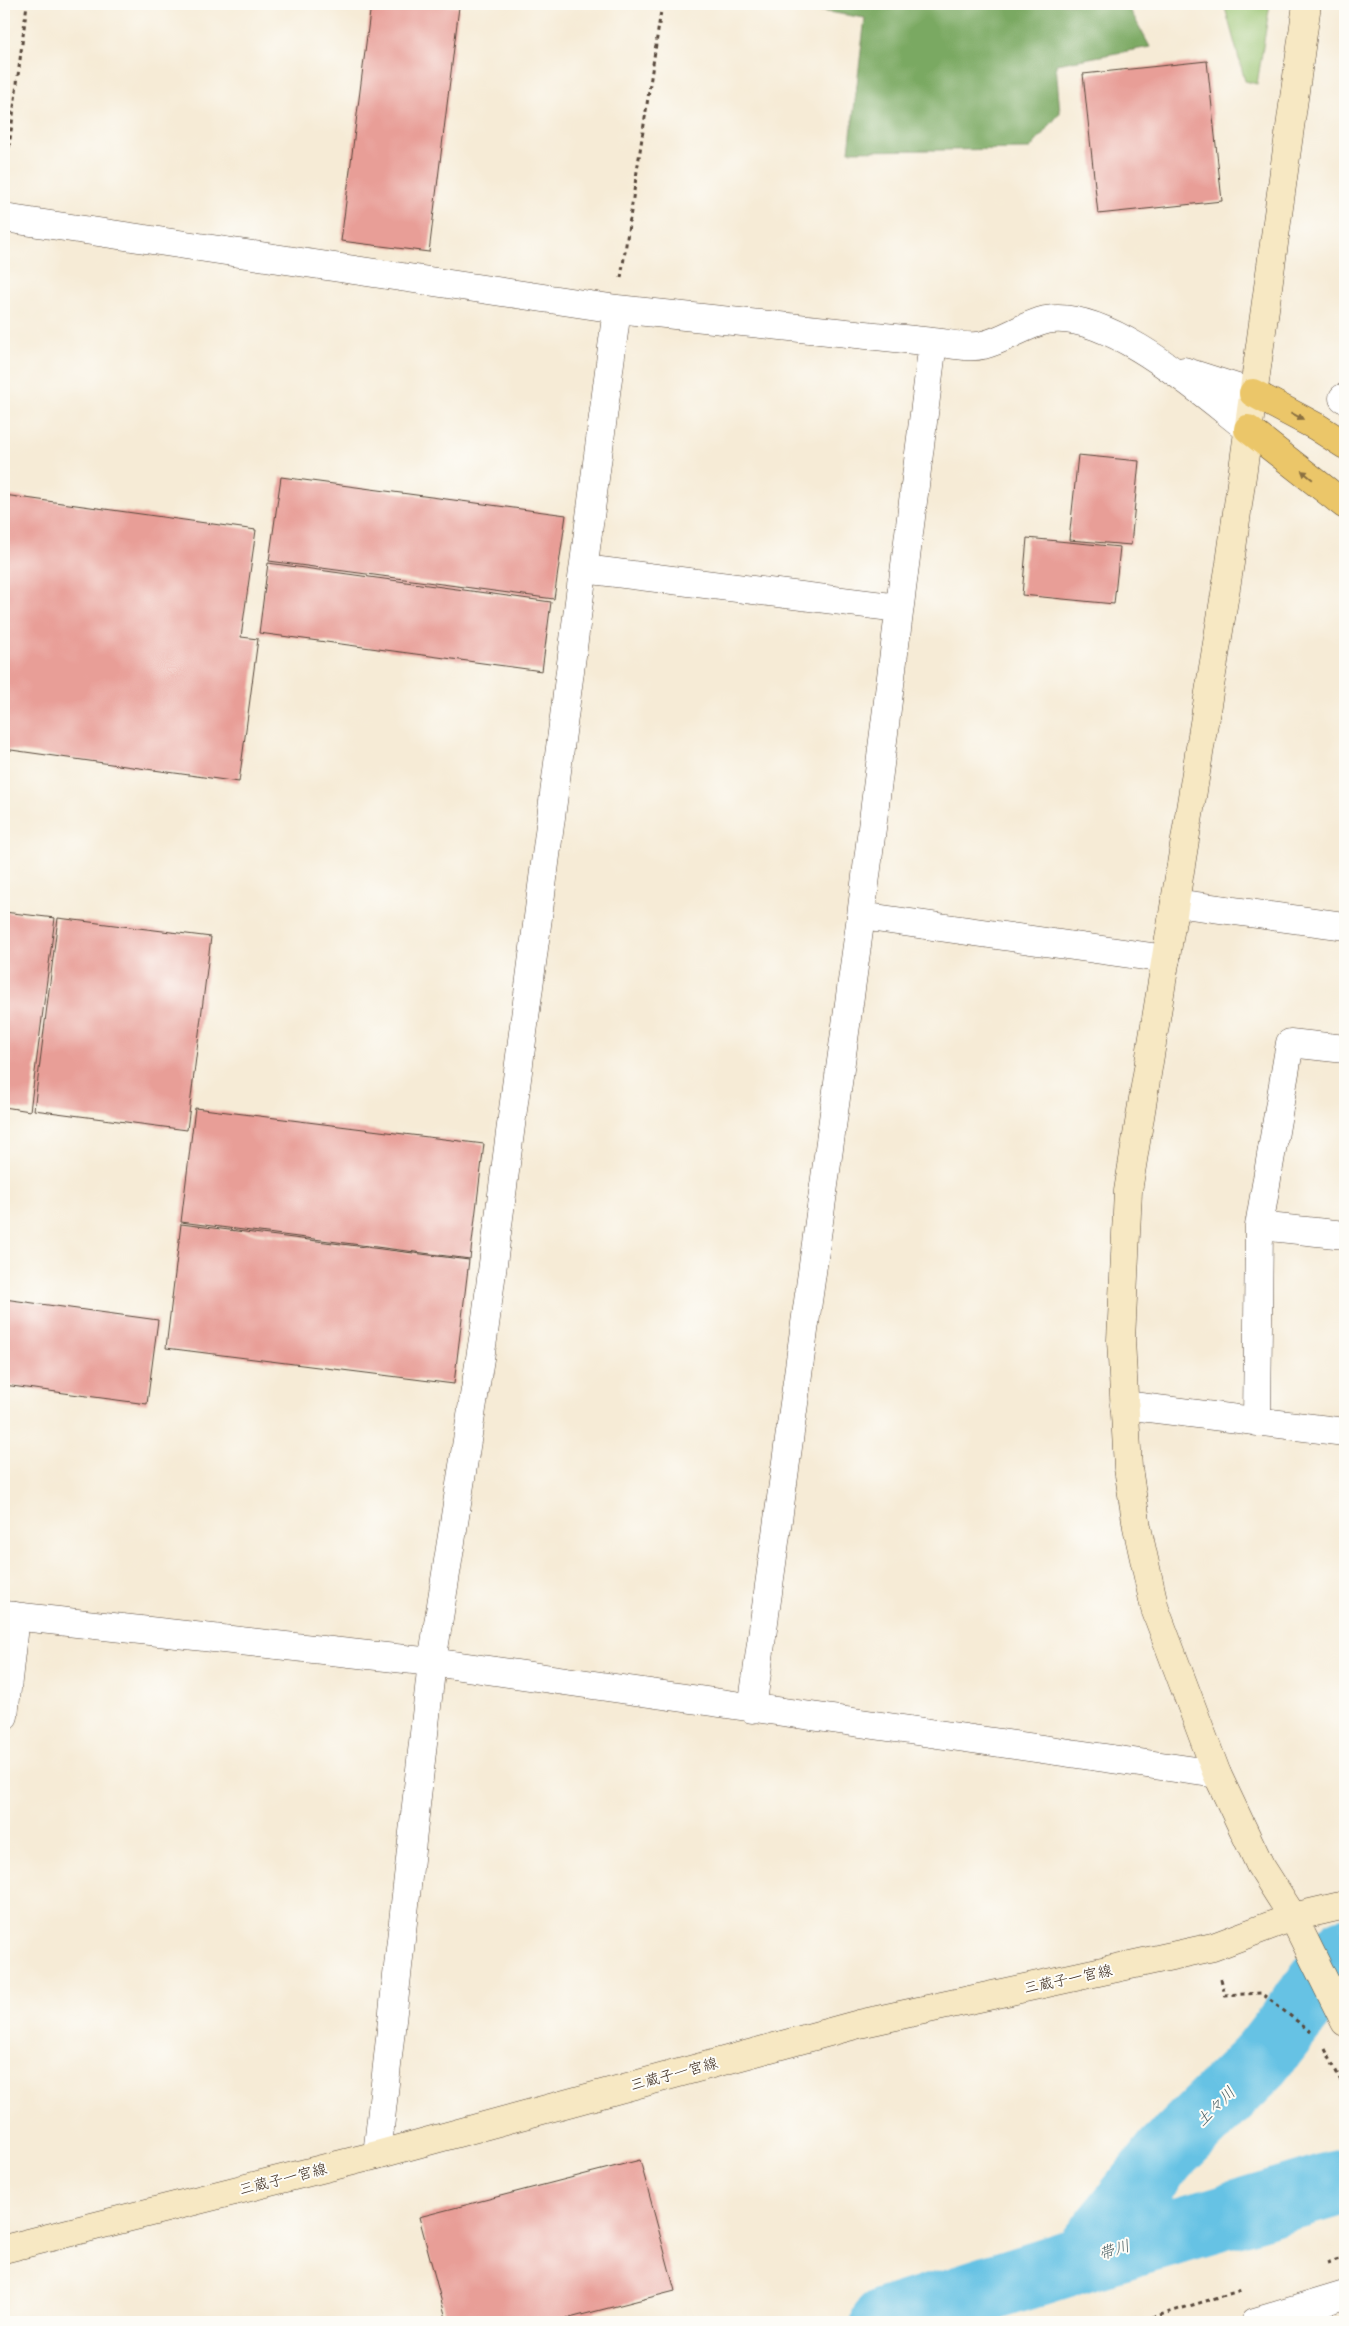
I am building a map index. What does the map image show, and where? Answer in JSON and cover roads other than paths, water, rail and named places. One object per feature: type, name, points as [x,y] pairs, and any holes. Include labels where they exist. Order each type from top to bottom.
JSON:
[{"type":"main road","points":[[1254,393],[1318,427],[1345,446]]},
{"type":"main road","points":[[1248,429],[1345,505]]},
{"type":"street","points":[[1307,4],[1230,563],[1128,1190],[1121,1340],[1128,1468],[1137,1527],[1155,1609],[1217,1774],[1260,1865],[1303,1920],[1344,2020]]},
{"type":"street","points":[[4,218],[617,309],[934,342],[980,346],[1046,320],[1069,319],[1090,324],[1127,341],[1163,364],[1248,429]]},
{"type":"street","points":[[377,2155],[432,1662],[484,1333],[617,309]]},
{"type":"street","points":[[752,1709],[861,916],[934,342]]},
{"type":"street","points":[[1163,364],[1254,393]]},
{"type":"street","points":[[584,569],[899,608]]},
{"type":"street","points":[[1175,903],[1345,926]]},
{"type":"street","points":[[861,916],[1166,959]]},
{"type":"street","points":[[1258,1422],[1259,1226],[1290,1043],[1345,1049]]},
{"type":"street","points":[[1259,1226],[1345,1235]]},
{"type":"street","points":[[1124,1405],[1345,1432]]},
{"type":"street","points":[[4,1716],[9,1615],[432,1662],[1217,1774]]},
{"type":"street","name":"三蔵子一宮線","points":[[4,2250],[377,2155],[859,2024],[1213,1947],[1303,1920],[1345,1905]]},
{"type":"street","points":[[1255,2322],[1345,2295]]},
{"type":"waterway","name":"土々川","points":[[1082,2259],[1166,2154],[1260,2061],[1345,1951]]},
{"type":"waterway","name":"帯川","points":[[884,2322],[1082,2259],[1345,2181]]}]
